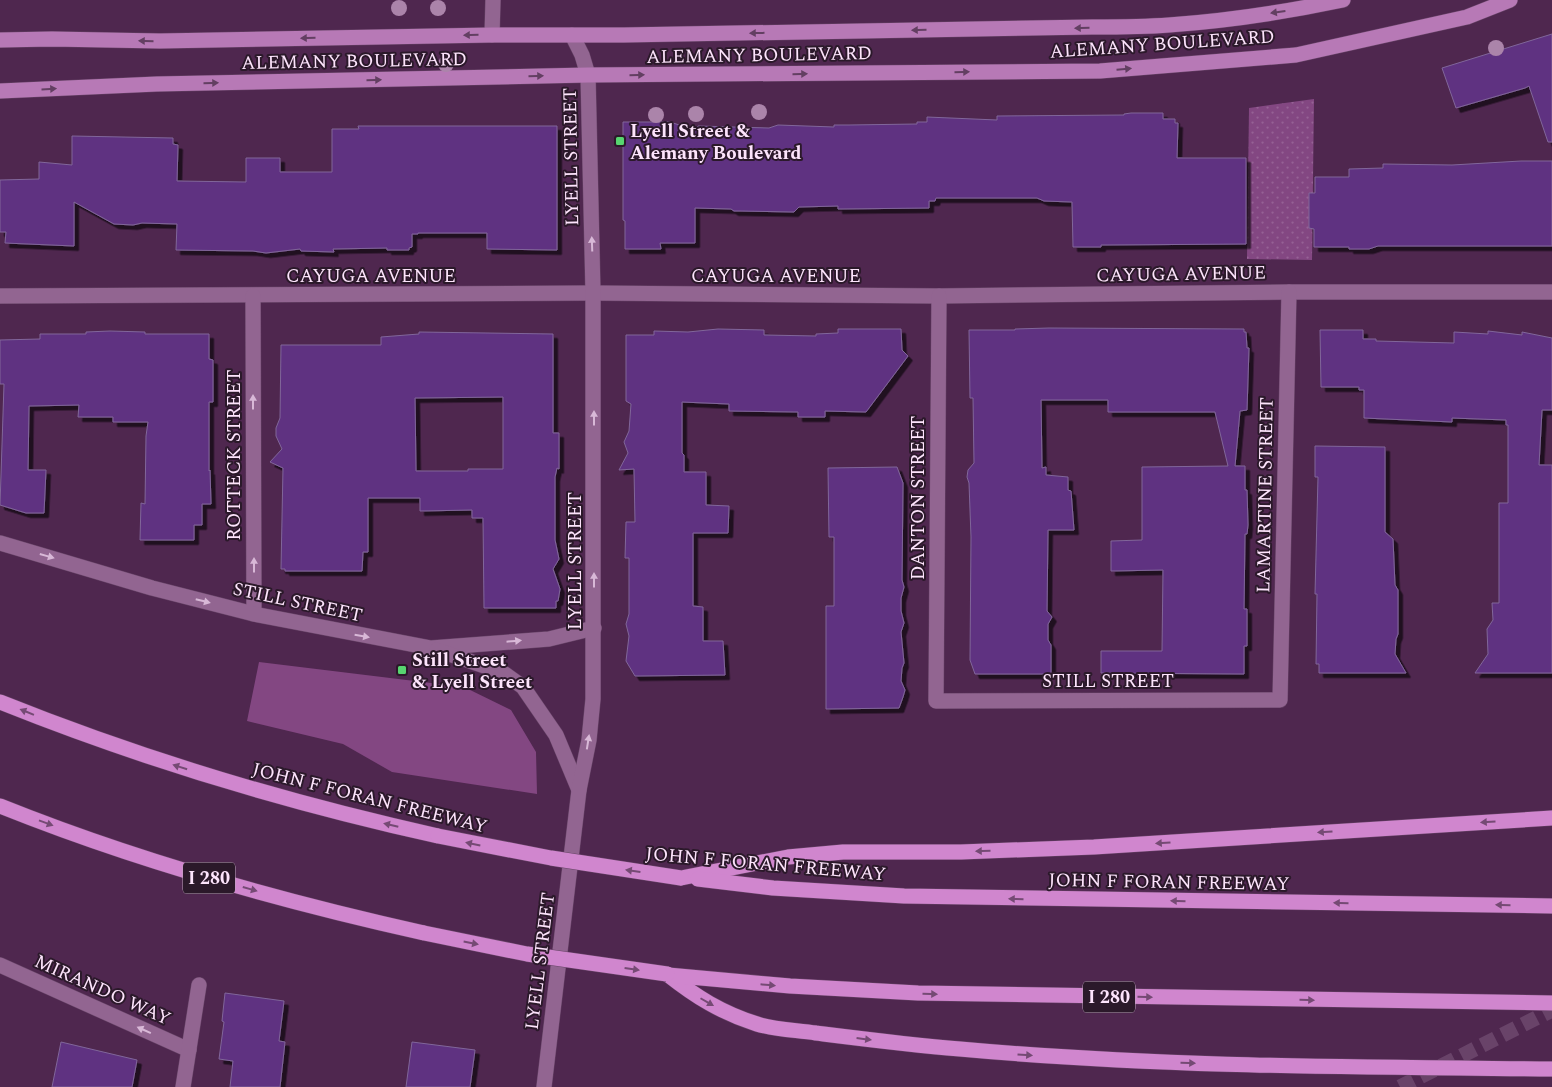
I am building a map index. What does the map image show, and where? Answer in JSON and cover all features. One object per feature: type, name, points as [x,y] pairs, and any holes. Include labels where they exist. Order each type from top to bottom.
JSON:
[{"type":"highway","name":"JOHN F FORAN FREEWAY","points":[[0,702],[101,740],[226,781],[353,816],[438,836],[551,858],[681,878],[773,888],[914,896],[1552,906]]},
{"type":"highway","name":"I 280","points":[[0,806],[136,855],[196,874],[322,909],[424,933],[527,954],[667,974],[790,986],[918,994],[1552,1003]]},
{"type":"highway","points":[[681,878],[788,857],[843,852],[960,852],[1094,847],[1552,818]]},
{"type":"highway","points":[[667,974],[692,994],[722,1012],[760,1025],[922,1046],[1146,1062],[1552,1070]]},
{"type":"main road","name":"ALEMANY BOULEVARD","points":[[0,40],[160,41],[1168,25],[1249,16],[1343,0]]},
{"type":"main road","name":"ALEMANY BOULEVARD","points":[[0,91],[158,84],[588,75],[1100,71],[1296,54],[1467,17],[1510,0]]},
{"type":"street","points":[[492,35],[493,0]]},
{"type":"street","name":"LYELL STREET","points":[[544,1087],[579,790],[589,740],[593,699],[594,293],[588,75],[582,55],[572,35]]},
{"type":"street","name":"CAYUGA AVENUE","points":[[0,296],[594,293],[939,296],[1288,292],[1552,292]]},
{"type":"street","name":"LAMARTINE STREET","points":[[1280,700],[1288,292]]},
{"type":"street","name":"ROTTECK STREET","points":[[253,296],[254,614]]},
{"type":"street","name":"DANTON STREET","points":[[936,701],[939,296]]},
{"type":"street","name":"STILL STREET","points":[[0,543],[152,588],[254,614],[431,648],[549,639],[594,628]]},
{"type":"street","points":[[431,648],[502,672],[523,687],[556,735],[579,790]]},
{"type":"street","name":"STILL STREET","points":[[936,701],[1280,700]]},
{"type":"street","name":"MIRANDO WAY","points":[[0,965],[189,1050]]},
{"type":"street","points":[[183,1087],[199,985]]},
{"type":"shaded area","points":[[1314,99],[1312,260],[1247,259],[1249,108]]},
{"type":"shaded area","points":[[259,662],[464,687],[511,710],[536,752],[537,794],[392,772],[343,744],[247,721]]},
{"type":"building","points":[[1552,34],[1552,142],[1548,142],[1529,86],[1456,108],[1442,68]]},
{"type":"building","points":[[1131,113],[1163,113],[1163,119],[1175,119],[1175,123],[1178,123],[1177,158],[1246,158],[1246,244],[1101,245],[1101,247],[1073,247],[1072,202],[1044,201],[1037,198],[936,198],[935,201],[929,201],[929,208],[838,209],[838,206],[799,207],[794,212],[695,208],[695,243],[660,243],[661,249],[625,249],[625,221],[623,220],[623,122],[670,122],[695,130],[698,126],[769,128],[778,125],[834,127],[834,125],[917,124],[917,122],[927,122],[927,117],[997,120],[997,116],[1124,115]]},
{"type":"building","points":[[358,126],[557,126],[557,250],[487,249],[487,233],[418,233],[412,234],[412,247],[409,250],[387,250],[387,248],[333,249],[334,252],[301,251],[300,249],[266,253],[253,251],[176,250],[177,224],[114,224],[74,202],[74,246],[5,243],[6,232],[0,232],[0,180],[39,179],[39,162],[72,165],[72,136],[173,138],[173,144],[178,145],[177,181],[246,182],[246,158],[280,158],[280,172],[332,172],[332,129],[359,129]]},
{"type":"building","points":[[1552,161],[1552,246],[1378,246],[1369,249],[1314,247],[1314,229],[1309,228],[1309,193],[1315,193],[1315,177],[1349,177],[1349,169],[1383,168],[1383,164],[1452,165]]},
{"type":"building","points":[[1049,328],[1244,329],[1244,332],[1246,332],[1247,348],[1249,348],[1247,410],[1240,411],[1235,466],[1245,466],[1245,490],[1247,490],[1248,525],[1247,534],[1245,534],[1244,609],[1247,609],[1247,646],[1244,646],[1244,674],[1101,673],[1101,651],[1162,651],[1163,570],[1111,571],[1111,541],[1142,540],[1142,467],[1228,466],[1215,412],[1108,412],[1108,400],[1041,400],[1042,468],[1046,467],[1046,475],[1068,477],[1074,530],[1048,530],[1047,611],[1052,617],[1048,624],[1048,640],[1051,645],[1051,674],[975,674],[970,660],[971,537],[969,483],[967,477],[968,470],[974,463],[973,398],[970,398],[969,330]]},
{"type":"building","points":[[718,329],[764,330],[764,335],[816,336],[816,334],[838,333],[838,329],[901,329],[902,350],[908,356],[866,412],[825,411],[825,417],[798,417],[798,412],[729,411],[729,404],[682,402],[684,472],[706,472],[706,505],[729,506],[728,533],[693,533],[693,606],[703,607],[703,641],[723,641],[725,675],[635,676],[626,661],[629,636],[626,624],[629,614],[629,558],[625,558],[626,522],[635,522],[634,469],[619,470],[628,453],[624,442],[629,431],[631,404],[626,401],[626,335],[654,335],[654,331],[688,332]]},
{"type":"building","points":[[1320,330],[1363,330],[1363,339],[1376,339],[1376,341],[1454,343],[1454,332],[1488,334],[1488,331],[1522,335],[1522,332],[1552,338],[1552,410],[1542,410],[1539,465],[1552,465],[1552,673],[1475,673],[1488,654],[1487,629],[1493,620],[1492,603],[1499,603],[1499,503],[1508,503],[1508,425],[1506,425],[1506,420],[1452,418],[1452,422],[1364,418],[1364,390],[1359,390],[1359,387],[1321,387]]},
{"type":"building","points":[[86,332],[145,332],[145,334],[209,334],[209,359],[213,360],[213,402],[209,402],[211,504],[202,504],[202,525],[194,525],[194,540],[140,540],[141,503],[145,504],[148,422],[113,422],[113,417],[78,417],[79,405],[29,406],[28,470],[46,470],[44,513],[26,513],[0,505],[4,384],[0,384],[0,340],[40,339],[40,334],[86,334]]},
{"type":"building","points":[[419,332],[553,334],[553,433],[559,433],[559,469],[557,468],[555,477],[555,540],[559,559],[553,569],[560,589],[556,608],[484,608],[483,518],[472,518],[472,510],[420,511],[420,498],[368,498],[368,552],[363,552],[362,571],[285,571],[285,569],[281,569],[283,468],[270,462],[282,449],[276,436],[276,428],[280,418],[281,345],[381,345],[381,337],[419,334]],"holes":[[[503,397],[503,469],[416,471],[415,398]]]},
{"type":"building","points":[[1315,446],[1385,447],[1385,532],[1393,539],[1395,585],[1398,590],[1398,634],[1395,654],[1406,673],[1319,673],[1319,664],[1316,664],[1317,594],[1315,594],[1318,477],[1315,477]]},
{"type":"building","points":[[897,467],[903,483],[902,580],[904,587],[901,598],[901,611],[904,623],[901,632],[904,663],[901,681],[905,690],[903,697],[899,708],[826,709],[826,606],[834,606],[834,537],[829,537],[828,468]]},
{"type":"building","points":[[225,993],[284,1001],[279,1041],[285,1042],[280,1087],[230,1087],[233,1061],[219,1059],[224,1022],[222,1021]]},
{"type":"building","points":[[61,1042],[137,1060],[132,1087],[52,1087]]},
{"type":"building","points":[[412,1042],[475,1050],[470,1087],[406,1087]]},
{"type":"tunnel","points":[[1400,1087],[1552,1010]]},
{"type":"place","name":"Lyell Street & Alemany Boulevard","points":[[620,141]]},
{"type":"place","name":"Still Street & Lyell Street","points":[[402,670]]}]
